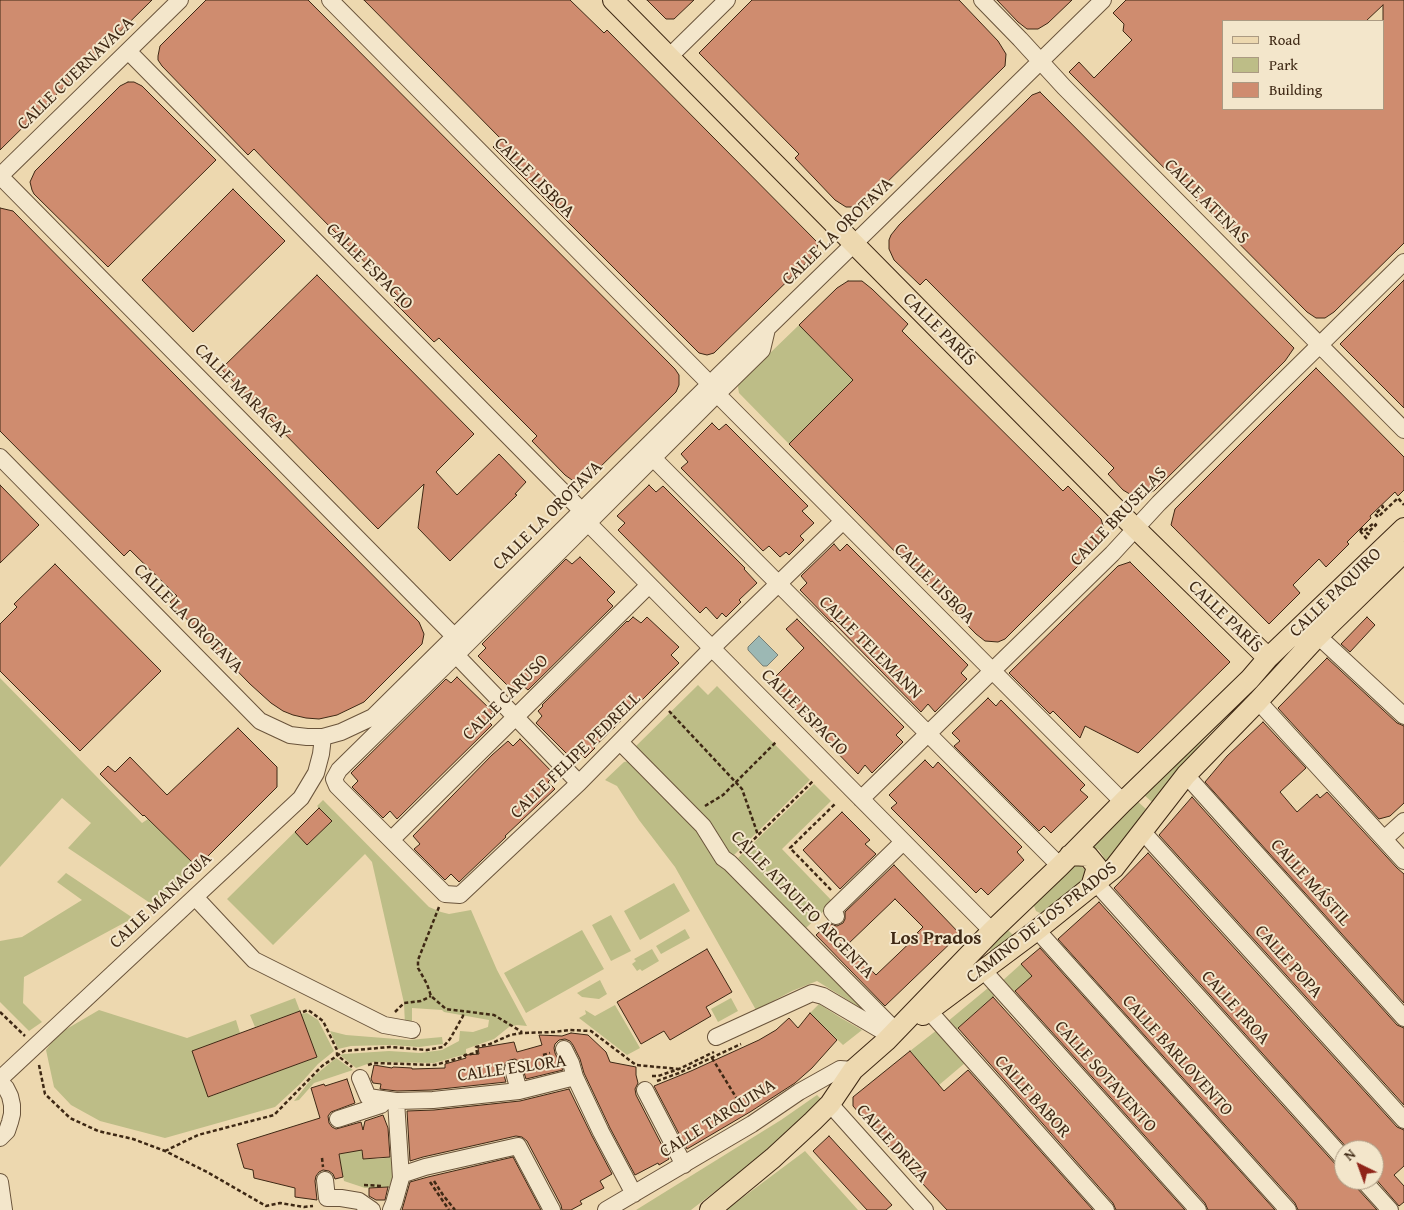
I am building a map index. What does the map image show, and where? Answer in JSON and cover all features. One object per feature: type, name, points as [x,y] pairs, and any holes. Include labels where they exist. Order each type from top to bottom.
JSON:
[{"type":"main road","name":"CALLE PARÍS","points":[[613,0],[1136,529],[1268,658]]},
{"type":"main road","name":"CALLE PAQUIRO","points":[[1268,658],[1404,528]]},
{"type":"main road","name":"CALLE PAQUIRO","points":[[1301,654],[1403,555]]},
{"type":"main road","points":[[1260,698],[1268,658],[1301,654]]},
{"type":"main road","name":"CAMINO DE LOS PRADOS","points":[[891,1036],[929,1011],[1114,868],[1186,775],[1301,654]]},
{"type":"main road","name":"CAMINO DE LOS PRADOS","points":[[710,1210],[773,1158],[830,1104],[853,1070],[891,1036],[992,931],[1122,802],[1250,680],[1268,658]]},
{"type":"main road","points":[[1065,860],[1088,856],[1097,867],[1094,885]]},
{"type":"main road","points":[[1028,896],[1027,909],[1034,918],[1044,924]]},
{"type":"street","name":"CALLE CUERNAVACA","points":[[0,176],[180,0]]},
{"type":"street","name":"CALLE LISBOA","points":[[330,0],[1122,802]]},
{"type":"street","points":[[670,56],[727,0]]},
{"type":"street","name":"CALLE ATENAS","points":[[982,0],[1064,87],[1404,430]]},
{"type":"street","name":"CALLE LA OROTAVA","points":[[0,457],[260,721],[290,735],[323,737],[341,732],[373,717],[455,636],[585,517],[713,389],[762,350],[767,329],[1103,0]]},
{"type":"street","name":"CALLE ESPACIO","points":[[128,51],[585,517],[649,585],[992,931]]},
{"type":"street","name":"CALLE MARACAY","points":[[0,176],[455,636]]},
{"type":"street","name":"CALLE BRUSELAS","points":[[861,799],[1112,554],[1159,504],[1404,262]]},
{"type":"street","points":[[445,894],[337,786],[334,779],[339,770],[456,655],[585,517],[653,458],[713,389]]},
{"type":"street","name":"CALLE TELEMANN","points":[[653,458],[928,734],[1065,860]]},
{"type":"street","name":"CALLE FELIPE PEDRELL","points":[[445,894],[460,895],[579,783],[842,520]]},
{"type":"street","name":"CALLE CARUSO","points":[[391,840],[649,585]]},
{"type":"street","points":[[1318,636],[1404,716]]},
{"type":"street","points":[[456,655],[579,783]]},
{"type":"street","points":[[1260,698],[1404,861]]},
{"type":"street","name":"CALLE MANAGUA","points":[[0,1080],[301,798],[316,773],[323,737]]},
{"type":"street","name":"CALLE ATAULFO ARGENTA","points":[[620,742],[703,826],[723,858],[730,863],[891,1036]]},
{"type":"street","name":"CALLE MÁSTIL","points":[[1186,775],[1404,1018]]},
{"type":"street","points":[[1384,839],[1404,821]]},
{"type":"street","name":"CALLE POPA","points":[[1142,831],[1404,1120]]},
{"type":"street","points":[[836,916],[832,911],[903,842]]},
{"type":"street","name":"CALLE PROA","points":[[1094,885],[1334,1148]]},
{"type":"street","points":[[195,897],[254,960],[384,1025],[412,1030]]},
{"type":"street","name":"CALLE BARLOVENTO","points":[[1044,924],[1288,1210]]},
{"type":"street","name":"CALLE SOTAVENTO","points":[[983,970],[1198,1210]]},
{"type":"street","points":[[716,1037],[812,993],[823,996],[891,1036]]},
{"type":"street","name":"CALLE BABOR","points":[[929,1011],[1106,1210]]},
{"type":"street","points":[[558,1039],[571,1063],[575,1077]]},
{"type":"street","points":[[513,1069],[519,1091]]},
{"type":"street","name":"CALLE TARQUINA","points":[[606,1210],[752,1124],[823,1078],[840,1069],[853,1070]]},
{"type":"street","name":"CALLE ESLORA","points":[[359,1071],[368,1097],[391,1100],[433,1100],[519,1091],[575,1077],[601,1132],[634,1194]]},
{"type":"street","points":[[0,1080],[10,1096],[12,1114],[6,1131],[0,1138]]},
{"type":"street","points":[[649,1083],[684,1165]]},
{"type":"street","points":[[391,1100],[401,1175],[391,1210]]},
{"type":"street","name":"CALLE ESLORA","points":[[338,1119],[391,1100]]},
{"type":"street","name":"CALLE DRIZA","points":[[830,1104],[925,1210]]},
{"type":"street","points":[[401,1175],[423,1168],[518,1146],[552,1210]]},
{"type":"street","points":[[325,1180],[327,1198],[358,1201],[372,1210]]},
{"type":"street","points":[[0,1182],[4,1210]]},
{"type":"street","points":[[1372,1190],[1390,1210]]},
{"type":"path","points":[[1382,505],[1383,507],[1375,514],[1378,518],[1398,498],[1404,504]]},
{"type":"path","points":[[1367,539],[1359,531],[1363,528],[1365,530],[1374,522],[1376,525],[1367,533],[1369,536],[1373,532]]},
{"type":"path","points":[[660,701],[742,789],[758,835]]},
{"type":"path","points":[[689,812],[712,803],[723,795],[776,742]]},
{"type":"path","points":[[730,863],[814,780]]},
{"type":"path","points":[[834,892],[790,848],[836,803]]},
{"type":"path","points":[[445,894],[418,960],[418,968],[427,984],[430,996],[446,1009],[494,1015],[522,1033]]},
{"type":"path","points":[[384,1025],[404,1003],[422,1002],[430,996]]},
{"type":"path","points":[[303,1012],[308,1010],[323,1021],[337,1050],[337,1055],[359,1071],[374,1063],[435,1065],[477,1053],[476,1047],[490,1044],[510,1035],[522,1033],[558,1039],[570,1030],[591,1031],[636,1064],[678,1069],[649,1083]]},
{"type":"path","points":[[0,1012],[36,1046],[45,1094],[70,1118],[98,1131],[132,1139],[165,1151],[207,1172],[266,1206],[268,1210]]},
{"type":"path","points":[[165,1151],[198,1135],[274,1115],[322,1066],[344,1051],[390,1047],[427,1050],[442,1047],[450,1039],[463,1016],[463,1012]]},
{"type":"path","points":[[649,1083],[679,1073],[721,1054]]},
{"type":"path","points":[[713,1058],[741,1106]]},
{"type":"path","points":[[423,1168],[448,1208],[442,1210]]},
{"type":"path","points":[[354,1201],[357,1183],[365,1186],[387,1186]]},
{"type":"path","points":[[441,1196],[455,1210]]},
{"type":"path","points":[[266,1206],[280,1203],[304,1207],[315,1206],[322,1204],[327,1198]]},
{"type":"green space","points":[[799,325],[853,380],[789,444],[739,393],[738,387],[739,383]]},
{"type":"green space","points":[[0,678],[142,823],[148,819],[197,867],[169,893],[150,903],[68,848],[91,823],[62,798],[0,867]]},
{"type":"green space","points":[[698,685],[708,695],[717,686],[810,780],[733,856],[730,856],[633,749]]},
{"type":"green space","points":[[1254,687],[1255,689],[1207,736],[1152,802],[1143,794]]},
{"type":"green space","points":[[630,761],[872,1015],[817,981],[792,991],[756,1010],[675,867],[639,820],[617,786],[605,780],[624,762]]},
{"type":"green space","points":[[814,784],[831,801],[782,849],[833,902],[806,928],[738,858]]},
{"type":"green space","points":[[323,800],[429,907],[449,914],[471,910],[497,970],[527,1026],[517,1025],[509,1027],[494,1039],[466,1049],[466,1054],[434,1063],[373,1062],[356,1068],[340,1055],[389,1051],[420,1053],[442,1050],[459,1041],[460,1031],[473,1032],[488,1027],[489,1020],[444,1012],[442,1010],[412,1008],[412,1025],[405,1025],[404,1003],[372,862],[365,854],[273,945],[227,899],[319,808],[317,806]]},
{"type":"green space","points":[[1136,800],[1146,809],[1106,864],[1099,850],[1091,846]]},
{"type":"green space","points":[[1077,864],[1085,869],[1088,879],[1045,912],[1040,913],[1036,911],[1034,900],[1071,865]]},
{"type":"green space","points":[[66,873],[133,918],[24,977],[23,1003],[42,1022],[29,1031],[0,1002],[0,941],[22,937],[82,900],[57,882]]},
{"type":"green space","points":[[674,883],[690,911],[640,940],[624,911]]},
{"type":"green space","points":[[611,915],[631,951],[611,961],[592,925]]},
{"type":"green space","points":[[685,929],[690,938],[661,954],[656,946]]},
{"type":"green space","points":[[1007,929],[1014,936],[988,955],[993,944]]},
{"type":"green space","points":[[582,930],[604,969],[526,1013],[504,973]]},
{"type":"green space","points":[[652,949],[659,961],[642,971],[640,969],[637,971],[632,964],[636,961],[634,959]]},
{"type":"green space","points":[[1021,964],[1032,976],[1012,994],[1001,982]]},
{"type":"green space","points":[[600,980],[607,994],[599,999],[582,997],[577,993]]},
{"type":"green space","points":[[988,988],[995,995],[955,1031],[947,1022]]},
{"type":"green space","points":[[295,998],[300,1011],[255,1027],[250,1015]]},
{"type":"green space","points":[[731,998],[738,1011],[718,1022],[711,1009]]},
{"type":"green space","points":[[819,1004],[862,1030],[843,1045],[810,1013]]},
{"type":"green space","points":[[615,1005],[640,1048],[627,1055],[579,1018],[586,1014],[585,1010],[595,1016]]},
{"type":"green space","points":[[99,1010],[187,1038],[236,1020],[240,1033],[192,1051],[209,1097],[317,1057],[301,1014],[307,1013],[318,1020],[334,1051],[318,1064],[275,1107],[165,1138],[100,1121],[71,1105],[54,1087],[46,1050],[58,1034]]},
{"type":"green space","points":[[937,1030],[965,1063],[939,1085],[910,1051]]},
{"type":"green space","points":[[330,1031],[346,1035],[409,1040],[442,1037],[443,1044],[419,1047],[391,1045],[351,1046],[338,1049]]},
{"type":"green space","points":[[336,1058],[353,1070],[314,1083],[299,1100],[294,1101],[313,1077]]},
{"type":"green space","points":[[817,1095],[822,1100],[787,1132],[744,1169],[691,1210],[636,1210],[781,1120]]},
{"type":"green space","points":[[360,1143],[363,1159],[393,1157],[393,1176],[389,1187],[365,1188],[344,1181],[339,1154]]},
{"type":"green space","points":[[805,1151],[858,1210],[726,1210]]},
{"type":"water","points":[[759,636],[778,655],[767,666],[763,666],[748,650],[748,647]]},
{"type":"building","points":[[0,0],[152,0],[0,150]]},
{"type":"building","points":[[206,0],[308,0],[675,369],[679,375],[679,385],[676,392],[587,480],[579,482],[565,475],[532,441],[537,436],[439,338],[434,342],[394,302],[399,297],[254,149],[248,155],[162,66],[158,60],[160,46]]},
{"type":"building","points":[[364,0],[570,0],[604,33],[607,30],[818,243],[816,253],[714,353],[707,355],[699,353],[493,147],[501,139]]},
{"type":"building","points":[[647,0],[694,0],[674,19],[666,19]]},
{"type":"building","points":[[752,0],[959,0],[998,41],[1006,54],[1005,66],[869,200],[859,207],[846,207],[835,200],[795,158],[799,154],[699,53]]},
{"type":"building","points":[[997,0],[1072,0],[1048,23],[1038,29],[1027,29]]},
{"type":"building","points":[[1126,0],[1404,0],[1404,243],[1334,312],[1325,318],[1316,318],[1307,312],[1069,72],[1079,62],[1094,78],[1132,40],[1123,31],[1124,24],[1113,13]]},
{"type":"building","points":[[128,82],[134,82],[142,86],[216,160],[108,267],[34,194],[30,182],[35,171],[120,86]]},
{"type":"building","points":[[1040,92],[1294,348],[1285,361],[1155,490],[1145,496],[1133,496],[1123,490],[1108,474],[1114,468],[926,279],[920,285],[894,260],[889,249],[891,235],[899,225],[1032,95]]},
{"type":"building","points":[[233,189],[285,241],[193,332],[142,280]]},
{"type":"building","points":[[0,208],[13,211],[419,622],[424,634],[422,644],[364,702],[337,715],[319,719],[293,715],[271,703],[170,602],[177,596],[130,550],[124,556],[0,431]]},
{"type":"building","points":[[317,275],[474,434],[436,472],[457,495],[499,454],[526,482],[515,494],[517,495],[450,561],[418,528],[424,484],[378,529],[221,369]]},
{"type":"building","points":[[1404,280],[1404,408],[1340,344]]},
{"type":"building","points":[[848,281],[862,281],[872,289],[908,324],[902,331],[1063,491],[1068,486],[1101,519],[1105,532],[1099,545],[1005,639],[998,642],[985,641],[976,634],[789,444],[853,380],[799,325],[837,288]]},
{"type":"building","points":[[1316,368],[1404,457],[1404,490],[1398,496],[1395,492],[1370,516],[1371,518],[1347,542],[1349,544],[1326,567],[1319,559],[1293,585],[1300,593],[1269,624],[1171,525],[1175,509]]},
{"type":"building","points":[[712,423],[719,430],[726,424],[808,506],[802,511],[814,523],[800,536],[804,540],[789,555],[786,552],[780,557],[769,546],[763,551],[681,468],[688,462],[681,454]]},
{"type":"building","points":[[0,485],[39,525],[0,563]]},
{"type":"building","points":[[649,485],[656,492],[663,486],[745,568],[757,583],[739,600],[741,602],[726,617],[722,613],[717,619],[706,607],[700,613],[618,530],[625,523],[617,516]]},
{"type":"building","points":[[834,544],[840,551],[847,544],[968,665],[961,673],[967,679],[935,712],[928,704],[921,712],[800,590],[807,583],[801,576]]},
{"type":"building","points":[[580,557],[615,592],[607,600],[613,606],[528,690],[522,685],[514,692],[478,656],[486,648],[482,644],[566,559],[572,564]]},
{"type":"building","points":[[1130,562],[1230,662],[1138,753],[1085,726],[1080,738],[1053,711],[1050,714],[1009,673],[1118,566]]},
{"type":"building","points":[[55,564],[161,671],[80,751],[0,671],[0,624],[17,607],[14,604]]},
{"type":"building","points":[[633,617],[641,623],[647,617],[679,647],[671,655],[679,663],[585,758],[579,752],[572,759],[536,723],[542,716],[538,711]]},
{"type":"building","points":[[1367,617],[1375,625],[1350,652],[1341,644]]},
{"type":"building","points":[[797,619],[904,727],[896,735],[903,742],[872,773],[865,765],[858,774],[775,691],[783,683],[776,676],[804,648],[786,629]]},
{"type":"building","points":[[1327,658],[1397,723],[1404,726],[1404,803],[1390,816],[1379,819],[1278,708]]},
{"type":"building","points":[[457,677],[493,712],[486,719],[492,725],[397,819],[390,811],[383,818],[352,787],[358,781],[351,773],[446,679],[451,683]]},
{"type":"building","points":[[988,698],[996,706],[1001,700],[1085,785],[1080,790],[1088,797],[1051,833],[1044,826],[1039,831],[954,746],[960,741],[952,733]]},
{"type":"building","points":[[1263,722],[1306,768],[1280,792],[1297,812],[1317,794],[1320,798],[1327,792],[1404,874],[1404,1003],[1205,782],[1227,756]]},
{"type":"building","points":[[238,728],[277,767],[277,787],[197,867],[100,774],[108,766],[115,772],[130,757],[167,795]]},
{"type":"building","points":[[520,739],[555,775],[548,782],[555,789],[459,882],[451,874],[445,880],[414,849],[420,844],[413,836],[492,755],[508,741],[513,746]]},
{"type":"building","points":[[925,760],[933,768],[938,762],[1022,847],[1017,852],[1024,860],[988,895],[981,888],[976,893],[891,808],[897,803],[889,795]]},
{"type":"building","points":[[1192,797],[1397,1025],[1404,1028],[1404,1105],[1159,835]]},
{"type":"building","points":[[319,808],[332,821],[307,845],[295,832]]},
{"type":"building","points":[[842,812],[870,840],[865,844],[876,854],[840,889],[803,850]]},
{"type":"building","points":[[1148,853],[1397,1127],[1404,1130],[1404,1166],[1394,1175],[1404,1186],[1404,1202],[1399,1206],[1384,1189],[1384,1140],[1340,1140],[1114,888]]},
{"type":"building","points":[[894,865],[960,934],[885,1006],[816,935],[829,923],[837,926],[843,923],[845,912]],"holes":[[[895,899],[923,927],[917,933],[919,934],[876,975],[847,945]]]},
{"type":"building","points":[[1099,902],[1334,1163],[1334,1190],[1359,1190],[1377,1210],[1298,1210],[1295,1203],[1058,939]]},
{"type":"building","points":[[1040,948],[1275,1210],[1208,1210],[1205,1203],[1015,991],[1032,976],[1021,964]]},
{"type":"building","points":[[707,949],[732,992],[706,1007],[711,1016],[670,1040],[664,1031],[641,1044],[617,1002]]},
{"type":"building","points":[[993,997],[1185,1210],[1116,1210],[1113,1203],[958,1028]]},
{"type":"building","points":[[300,1011],[317,1057],[208,1097],[192,1051]]},
{"type":"building","points":[[810,1013],[837,1040],[812,1068],[795,1083],[687,1149],[654,1086],[759,1040],[776,1030],[789,1018],[798,1028]]},
{"type":"building","points":[[571,1033],[588,1035],[606,1052],[610,1062],[636,1067],[638,1083],[635,1089],[636,1095],[669,1159],[635,1175],[610,1128],[573,1045],[565,1039],[559,1040],[554,1048],[563,1070],[526,1079],[520,1062],[515,1059],[506,1062],[504,1066],[503,1072],[506,1082],[432,1090],[397,1091],[380,1089],[381,1084],[373,1083],[371,1079],[374,1065],[412,1069],[445,1068],[445,1064],[466,1058],[465,1055],[479,1054],[478,1048],[514,1042],[517,1052],[542,1045],[539,1035],[562,1036]]},
{"type":"building","points":[[910,1051],[944,1091],[968,1070],[1093,1210],[947,1210],[853,1106],[853,1097]]},
{"type":"building","points":[[347,1079],[355,1103],[331,1112],[328,1116],[329,1123],[336,1129],[361,1122],[363,1130],[365,1121],[383,1115],[388,1128],[390,1157],[363,1159],[362,1150],[339,1154],[343,1177],[335,1179],[329,1171],[323,1170],[319,1172],[315,1181],[317,1200],[295,1197],[295,1188],[254,1178],[253,1170],[244,1168],[237,1144],[320,1118],[311,1088]]},
{"type":"building","points":[[569,1089],[612,1174],[600,1181],[604,1188],[580,1201],[582,1204],[571,1210],[562,1210],[527,1141],[522,1137],[516,1136],[410,1161],[407,1111],[520,1101]]},
{"type":"building","points":[[829,1136],[892,1205],[886,1210],[867,1210],[813,1151]]},
{"type":"building","points":[[513,1157],[541,1210],[402,1210],[410,1182]]},
{"type":"building","points":[[388,1187],[385,1200],[376,1200],[369,1196],[369,1188]]},
{"type":"district","name":"Los Prados","points":[[936,939]]}]
